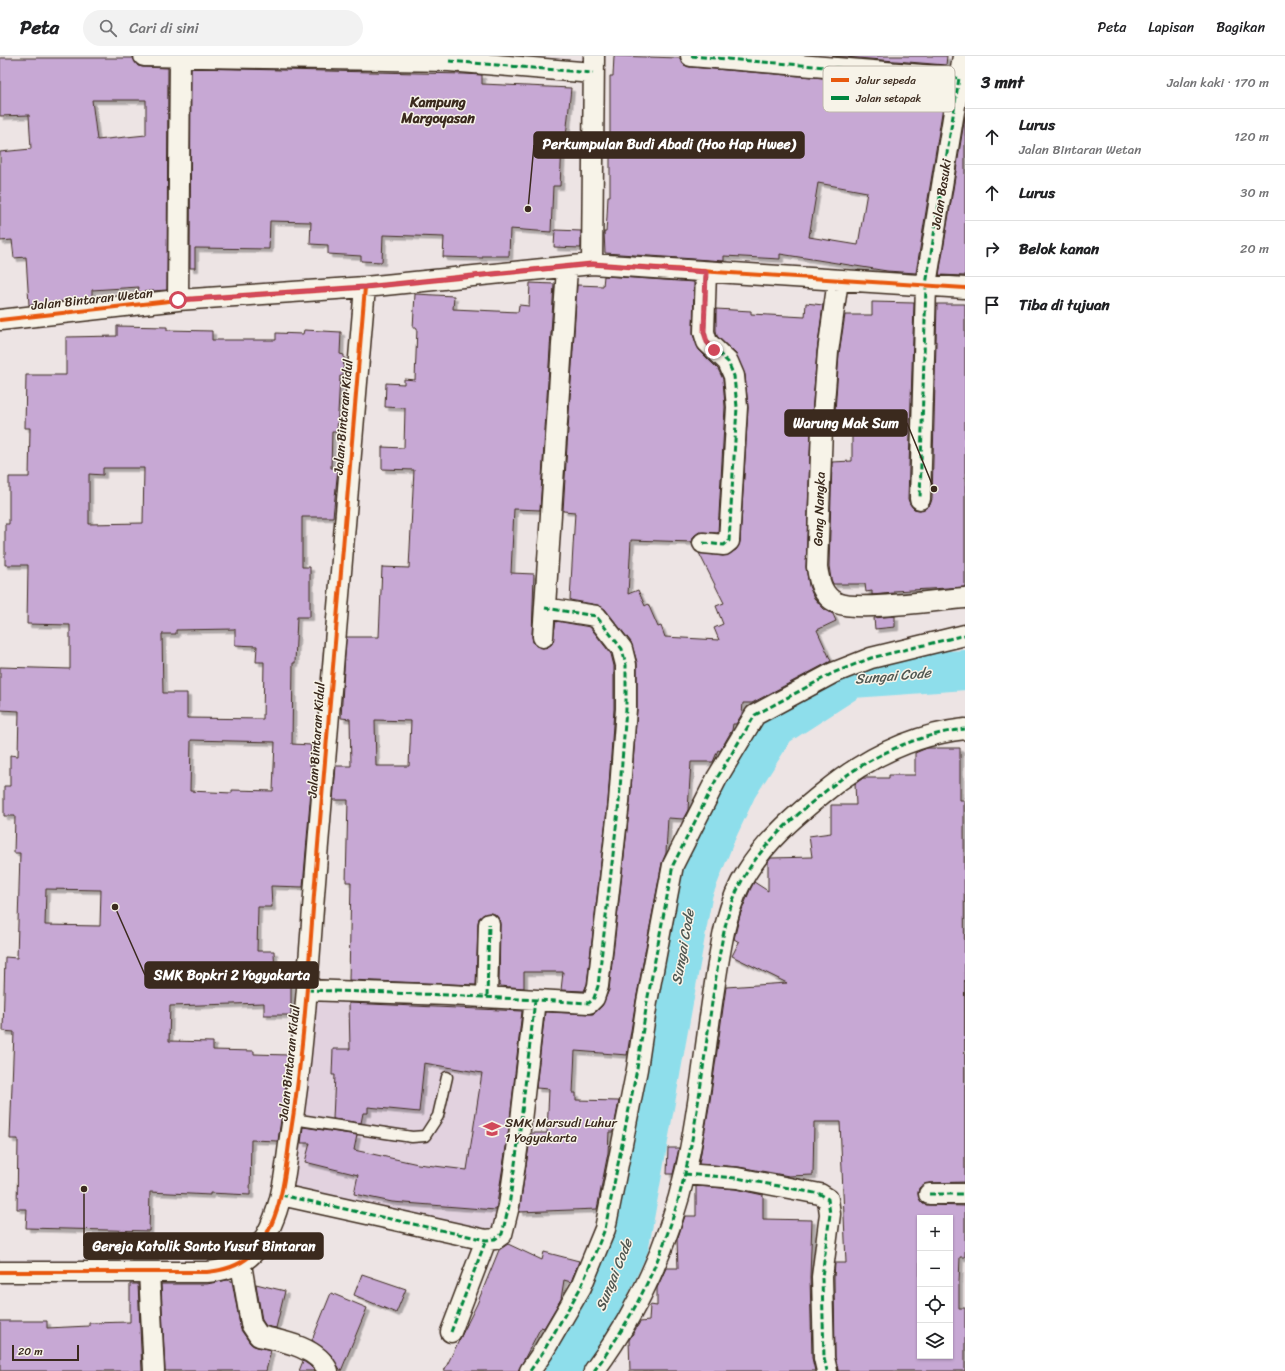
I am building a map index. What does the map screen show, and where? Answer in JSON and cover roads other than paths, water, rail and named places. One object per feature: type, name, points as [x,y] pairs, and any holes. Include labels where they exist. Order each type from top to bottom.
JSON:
[{"type":"street","points":[[144,56],[449,59],[593,65],[592,264]]},
{"type":"street","points":[[178,300],[180,56]]},
{"type":"street","points":[[691,56],[823,67]]},
{"type":"street","name":"Jalan Basuki","points":[[955,103],[963,56]]},
{"type":"street","points":[[955,78],[959,78]]},
{"type":"street","name":"Jalan Basuki","points":[[920,499],[926,285],[954,112]]},
{"type":"street","name":"Jalan Bintaran Wetan","points":[[0,320],[178,300],[365,287],[567,268],[592,264],[965,288]]},
{"type":"street","points":[[543,637],[567,268]]},
{"type":"street","points":[[703,544],[724,545],[729,540],[737,407],[734,376],[728,362],[707,342],[704,332],[706,272]]},
{"type":"street","name":"Gang Nangka","points":[[838,280],[828,352],[822,428],[817,560],[819,582],[824,593],[836,603],[853,606],[870,606],[965,598]]},
{"type":"street","name":"Jalan Bintaran Kidul","points":[[241,1264],[258,1247],[273,1221],[281,1194],[293,1119],[307,990],[365,287]]},
{"type":"street","points":[[307,990],[487,997],[589,1003],[594,998],[598,986],[619,802],[626,709],[626,665],[622,649],[596,616],[545,608]]},
{"type":"street","points":[[530,1371],[543,1352],[581,1287],[605,1229],[637,1069],[647,1002],[673,865],[725,765],[755,715],[833,673],[871,658],[965,636]]},
{"type":"street","points":[[594,1371],[636,1307],[657,1266],[672,1222],[685,1174],[698,1111],[723,933],[733,903],[746,873],[761,851],[797,816],[831,786],[869,761],[893,748],[933,734],[965,729]]},
{"type":"street","points":[[487,997],[489,924]]},
{"type":"street","points":[[281,1194],[486,1240],[495,1239],[502,1234],[509,1206],[520,1129],[535,1000]]},
{"type":"street","points":[[685,1174],[737,1178],[820,1194],[828,1199],[830,1214],[822,1277],[824,1358],[827,1371]]},
{"type":"street","points":[[929,1194],[965,1194]]},
{"type":"street","points":[[451,1332],[486,1240]]},
{"type":"street","points":[[0,1272],[216,1271],[226,1270],[241,1264],[251,1324],[259,1336],[300,1347],[326,1364],[328,1371]]},
{"type":"street","points":[[149,1272],[154,1371]]},
{"type":"lane","points":[[293,1119],[412,1137],[425,1136],[438,1116],[447,1077]]},
{"type":"waterway","name":"Sungai Code","points":[[565,1371],[593,1324],[629,1245],[693,891],[716,833],[737,788],[776,727],[852,678],[965,670]]},
{"type":"place","name":"Perkumpulan Budi Abadi (Hoo Hap Hwee)","points":[[528,209]]},
{"type":"place","name":"Warung Mak Sum","points":[[934,489]]},
{"type":"place","name":"SMK Bopkri 2 Yogyakarta","points":[[115,907]]},
{"type":"place","name":"SMK Marsudi Luhur 1 Yogyakarta","points":[[492,1129]]},
{"type":"place","name":"Gereja Katolik Santo Yusuf Bintaran","points":[[84,1189]]},
{"type":"district","name":"Kampung Margoyasan","points":[[438,110]]}]
